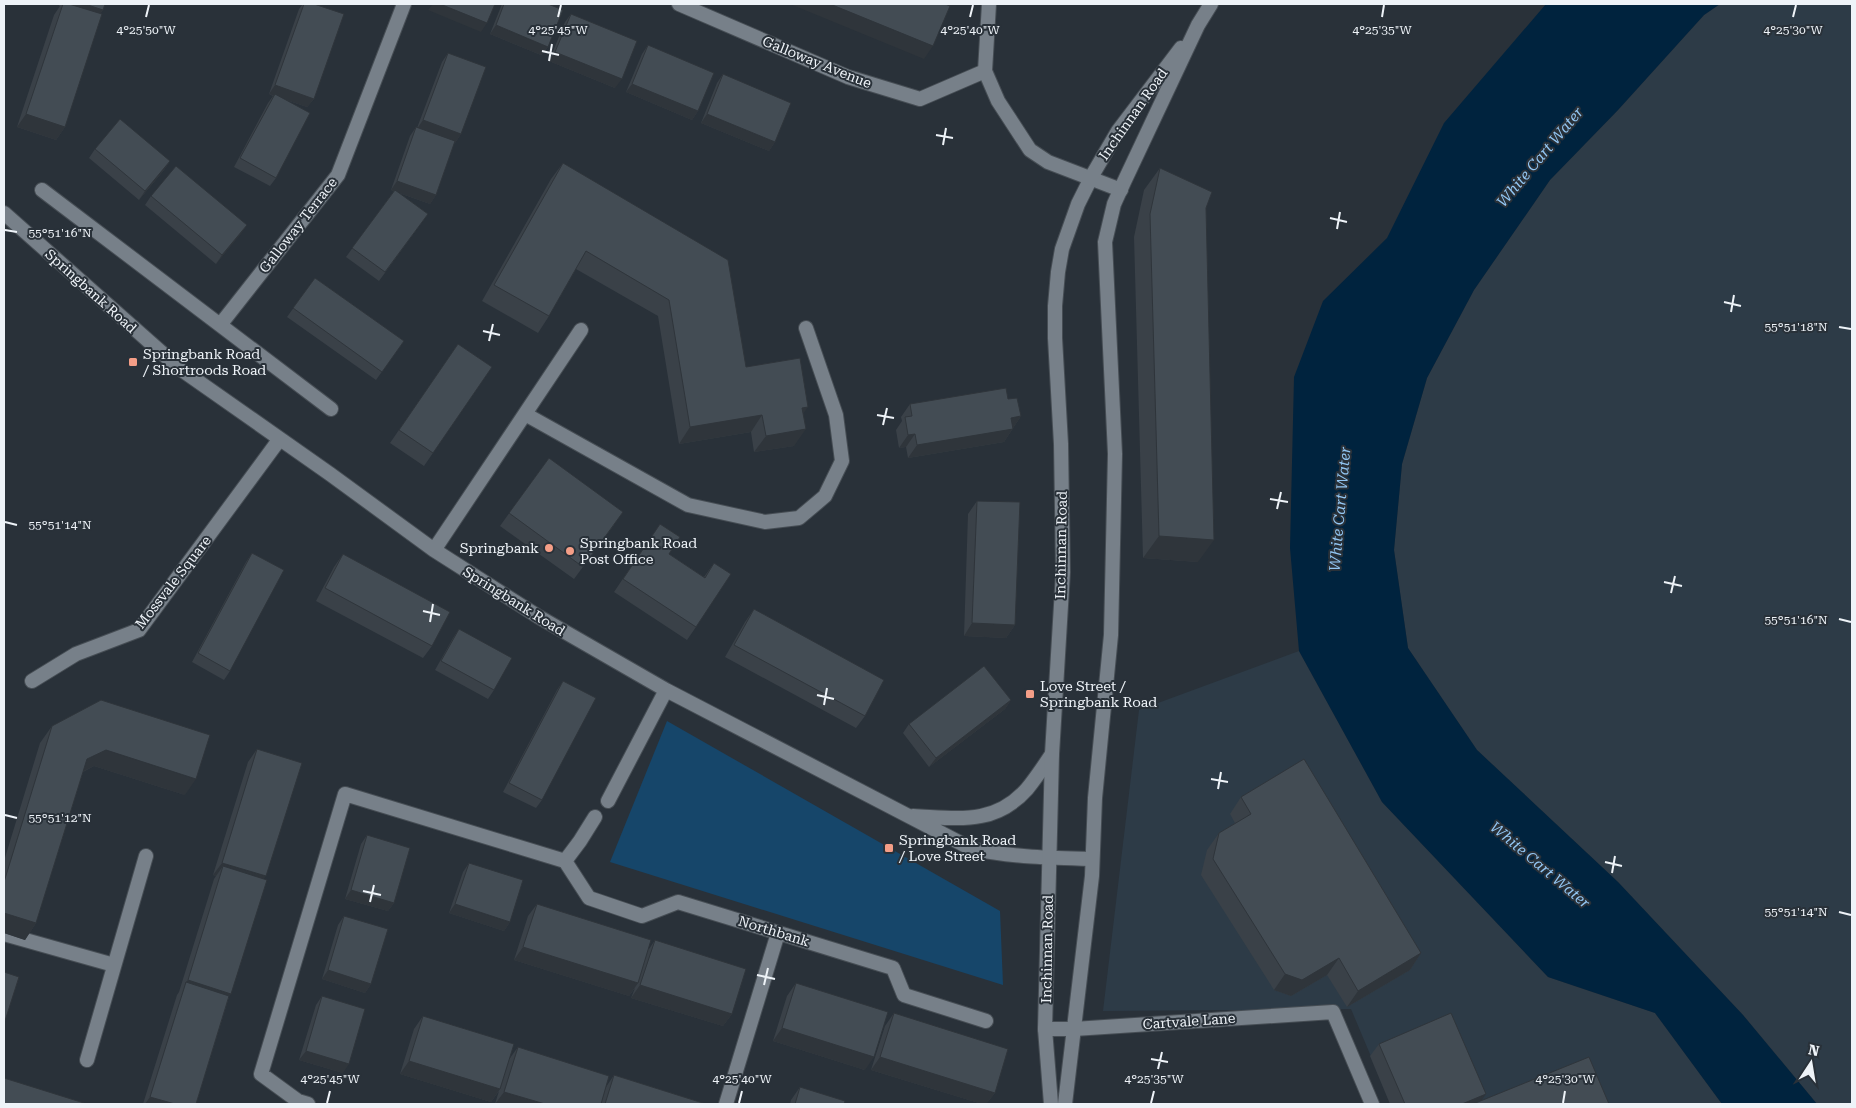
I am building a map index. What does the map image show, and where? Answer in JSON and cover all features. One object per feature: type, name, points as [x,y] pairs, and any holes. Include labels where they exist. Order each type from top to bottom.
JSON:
[{"type":"street","name":"Galloway Terrace","points":[[220,325],[338,175],[404,4]]},
{"type":"street","name":"Galloway Avenue","points":[[680,4],[848,77],[920,98],[984,71]]},
{"type":"street","points":[[989,4],[984,71],[998,101],[1030,150],[1048,162],[1121,190]]},
{"type":"street","name":"Inchinnan Road","points":[[1051,1104],[1045,1029],[1052,754],[1063,572],[1061,434],[1055,306],[1058,272],[1062,249],[1078,204],[1090,179],[1118,131],[1198,25],[1211,4]]},
{"type":"street","name":"Inchinnan Road","points":[[1065,1104],[1092,859],[1095,798],[1111,634],[1115,454],[1105,242],[1110,218],[1121,190],[1198,25]]},
{"type":"street","points":[[42,190],[331,409]]},
{"type":"street","name":"Springbank Road","points":[[4,213],[179,368],[434,550],[539,617],[666,690],[972,849],[997,854],[1092,859]]},
{"type":"street","points":[[525,414],[688,505],[765,522],[799,518],[826,496],[842,461],[836,415],[806,328]]},
{"type":"street","points":[[434,550],[581,330]]},
{"type":"street","name":"Mossvale Square","points":[[32,681],[76,654],[139,630],[279,440]]},
{"type":"street","points":[[608,801],[666,690]]},
{"type":"street","points":[[907,815],[964,819],[988,816],[1013,802],[1027,788],[1052,754]]},
{"type":"street","points":[[301,1103],[261,1074],[346,794],[565,861],[595,817]]},
{"type":"street","points":[[87,1060],[146,856]]},
{"type":"street","name":"Northbank","points":[[565,861],[589,898],[642,916],[678,902],[893,968],[904,995],[986,1021]]},
{"type":"street","points":[[726,1104],[778,933]]},
{"type":"street","points":[[4,934],[114,965]]},
{"type":"street","name":"Cartvale Lane","points":[[1045,1029],[1074,1029],[1333,1012],[1372,1104]]},
{"type":"shaded area","points":[[1720,4],[1852,4],[1852,1104],[1817,1104],[1743,1015],[1618,882],[1477,750],[1408,648],[1394,550],[1402,464],[1427,378],[1474,290],[1550,180],[1618,110],[1704,15]]},
{"type":"shaded area","points":[[1299,651],[1382,802],[1548,977],[1655,1013],[1722,1104],[1391,1104],[1351,1009],[1103,1011],[1139,710]]},
{"type":"shaded area","points":[[667,721],[1000,911],[1003,985],[610,862]]},
{"type":"water","name":"White Cart Water","points":[[1546,4],[1720,4],[1704,15],[1618,110],[1550,180],[1474,290],[1427,378],[1402,464],[1394,550],[1408,648],[1477,750],[1618,882],[1743,1015],[1817,1104],[1722,1104],[1655,1013],[1548,977],[1382,802],[1299,651],[1290,548],[1294,377],[1323,301],[1387,238],[1444,123]]},
{"type":"building","points":[[63,4],[102,14],[65,127],[26,114]]},
{"type":"building","points":[[85,4],[105,4],[103,10]]},
{"type":"building","points":[[304,4],[314,4],[344,14],[314,99],[275,85]]},
{"type":"building","points":[[440,4],[495,4],[487,23]]},
{"type":"building","points":[[504,4],[548,4],[563,10],[548,47],[496,25]]},
{"type":"building","points":[[830,4],[945,4],[950,6],[933,46]]},
{"type":"building","points":[[571,14],[637,41],[622,79],[555,52]]},
{"type":"building","points":[[648,45],[714,73],[698,111],[632,84]]},
{"type":"building","points":[[448,53],[486,67],[461,134],[423,120]]},
{"type":"building","points":[[723,74],[791,103],[775,142],[707,114]]},
{"type":"building","points":[[275,94],[310,113],[276,178],[240,158]]},
{"type":"building","points":[[120,119],[170,161],[145,191],[95,149]]},
{"type":"building","points":[[416,127],[455,141],[436,195],[397,181]]},
{"type":"building","points":[[563,163],[728,260],[746,367],[800,358],[808,407],[802,408],[806,429],[766,436],[762,415],[690,427],[669,300],[586,251],[549,316],[494,285]]},
{"type":"building","points":[[176,166],[247,225],[222,255],[151,196]]},
{"type":"building","points":[[1160,168],[1212,192],[1206,208],[1214,540],[1159,536],[1150,214]]},
{"type":"building","points":[[395,190],[428,214],[385,272],[352,248]]},
{"type":"building","points":[[315,278],[404,341],[382,372],[293,308]]},
{"type":"building","points":[[458,344],[492,367],[433,453],[399,430]]},
{"type":"building","points":[[1006,388],[1008,399],[1017,398],[1021,416],[1011,418],[1013,429],[917,445],[915,434],[908,435],[905,417],[912,416],[910,404]]},
{"type":"building","points":[[549,458],[623,512],[583,567],[509,513]]},
{"type":"building","points":[[977,501],[1020,502],[1015,625],[972,623]]},
{"type":"building","points":[[660,524],[680,537],[669,554],[705,578],[714,563],[731,574],[696,627],[623,579]]},
{"type":"building","points":[[252,553],[284,570],[230,671],[198,653]]},
{"type":"building","points":[[343,554],[450,612],[432,646],[325,588]]},
{"type":"building","points":[[754,609],[884,680],[865,716],[734,645]]},
{"type":"building","points":[[459,629],[512,658],[494,690],[441,661]]},
{"type":"building","points":[[984,666],[1011,700],[936,758],[909,724]]},
{"type":"building","points":[[563,681],[596,698],[542,800],[509,783]]},
{"type":"building","points":[[101,700],[210,735],[196,779],[106,750],[87,759],[36,923],[4,913],[4,882],[52,726]]},
{"type":"building","points":[[257,749],[302,763],[266,876],[222,863]]},
{"type":"building","points":[[1304,759],[1421,953],[1358,991],[1339,958],[1302,980],[1285,974],[1213,859],[1219,833],[1251,814],[1241,797]]},
{"type":"building","points":[[367,835],[410,848],[394,903],[351,890]]},
{"type":"building","points":[[469,863],[523,880],[510,922],[455,904]]},
{"type":"building","points":[[223,866],[267,880],[231,994],[188,980]]},
{"type":"building","points":[[537,904],[651,940],[638,983],[523,947]]},
{"type":"building","points":[[344,916],[388,929],[371,984],[328,970]]},
{"type":"building","points":[[655,940],[746,969],[732,1014],[640,985]]},
{"type":"building","points":[[4,972],[19,977],[4,1024]]},
{"type":"building","points":[[186,982],[229,996],[196,1104],[175,1104],[150,1097]]},
{"type":"building","points":[[796,983],[888,1012],[874,1057],[782,1028]]},
{"type":"building","points":[[322,996],[365,1009],[349,1064],[306,1051]]},
{"type":"building","points":[[894,1013],[1008,1049],[995,1093],[880,1057]]},
{"type":"building","points":[[1451,1013],[1486,1094],[1462,1104],[1405,1104],[1379,1044]]},
{"type":"building","points":[[423,1016],[514,1044],[500,1089],[409,1061]]},
{"type":"building","points":[[518,1047],[609,1076],[601,1104],[545,1104],[504,1092]]},
{"type":"building","points":[[1589,1057],[1609,1104],[1473,1104]]},
{"type":"building","points":[[614,1075],[706,1104],[605,1104]]},
{"type":"building","points":[[4,1078],[84,1103],[84,1104],[4,1104]]},
{"type":"building","points":[[800,1087],[845,1101],[844,1104],[795,1104]]},
{"type":"place","name":"Springbank Road / Shortroods Road","points":[[133,362]]},
{"type":"place","name":"Springbank","points":[[549,548]]},
{"type":"place","name":"Springbank Road Post Office","points":[[570,551]]},
{"type":"place","name":"Love Street / Springbank Road","points":[[1030,694]]},
{"type":"place","name":"Springbank Road / Love Street","points":[[889,848]]}]
